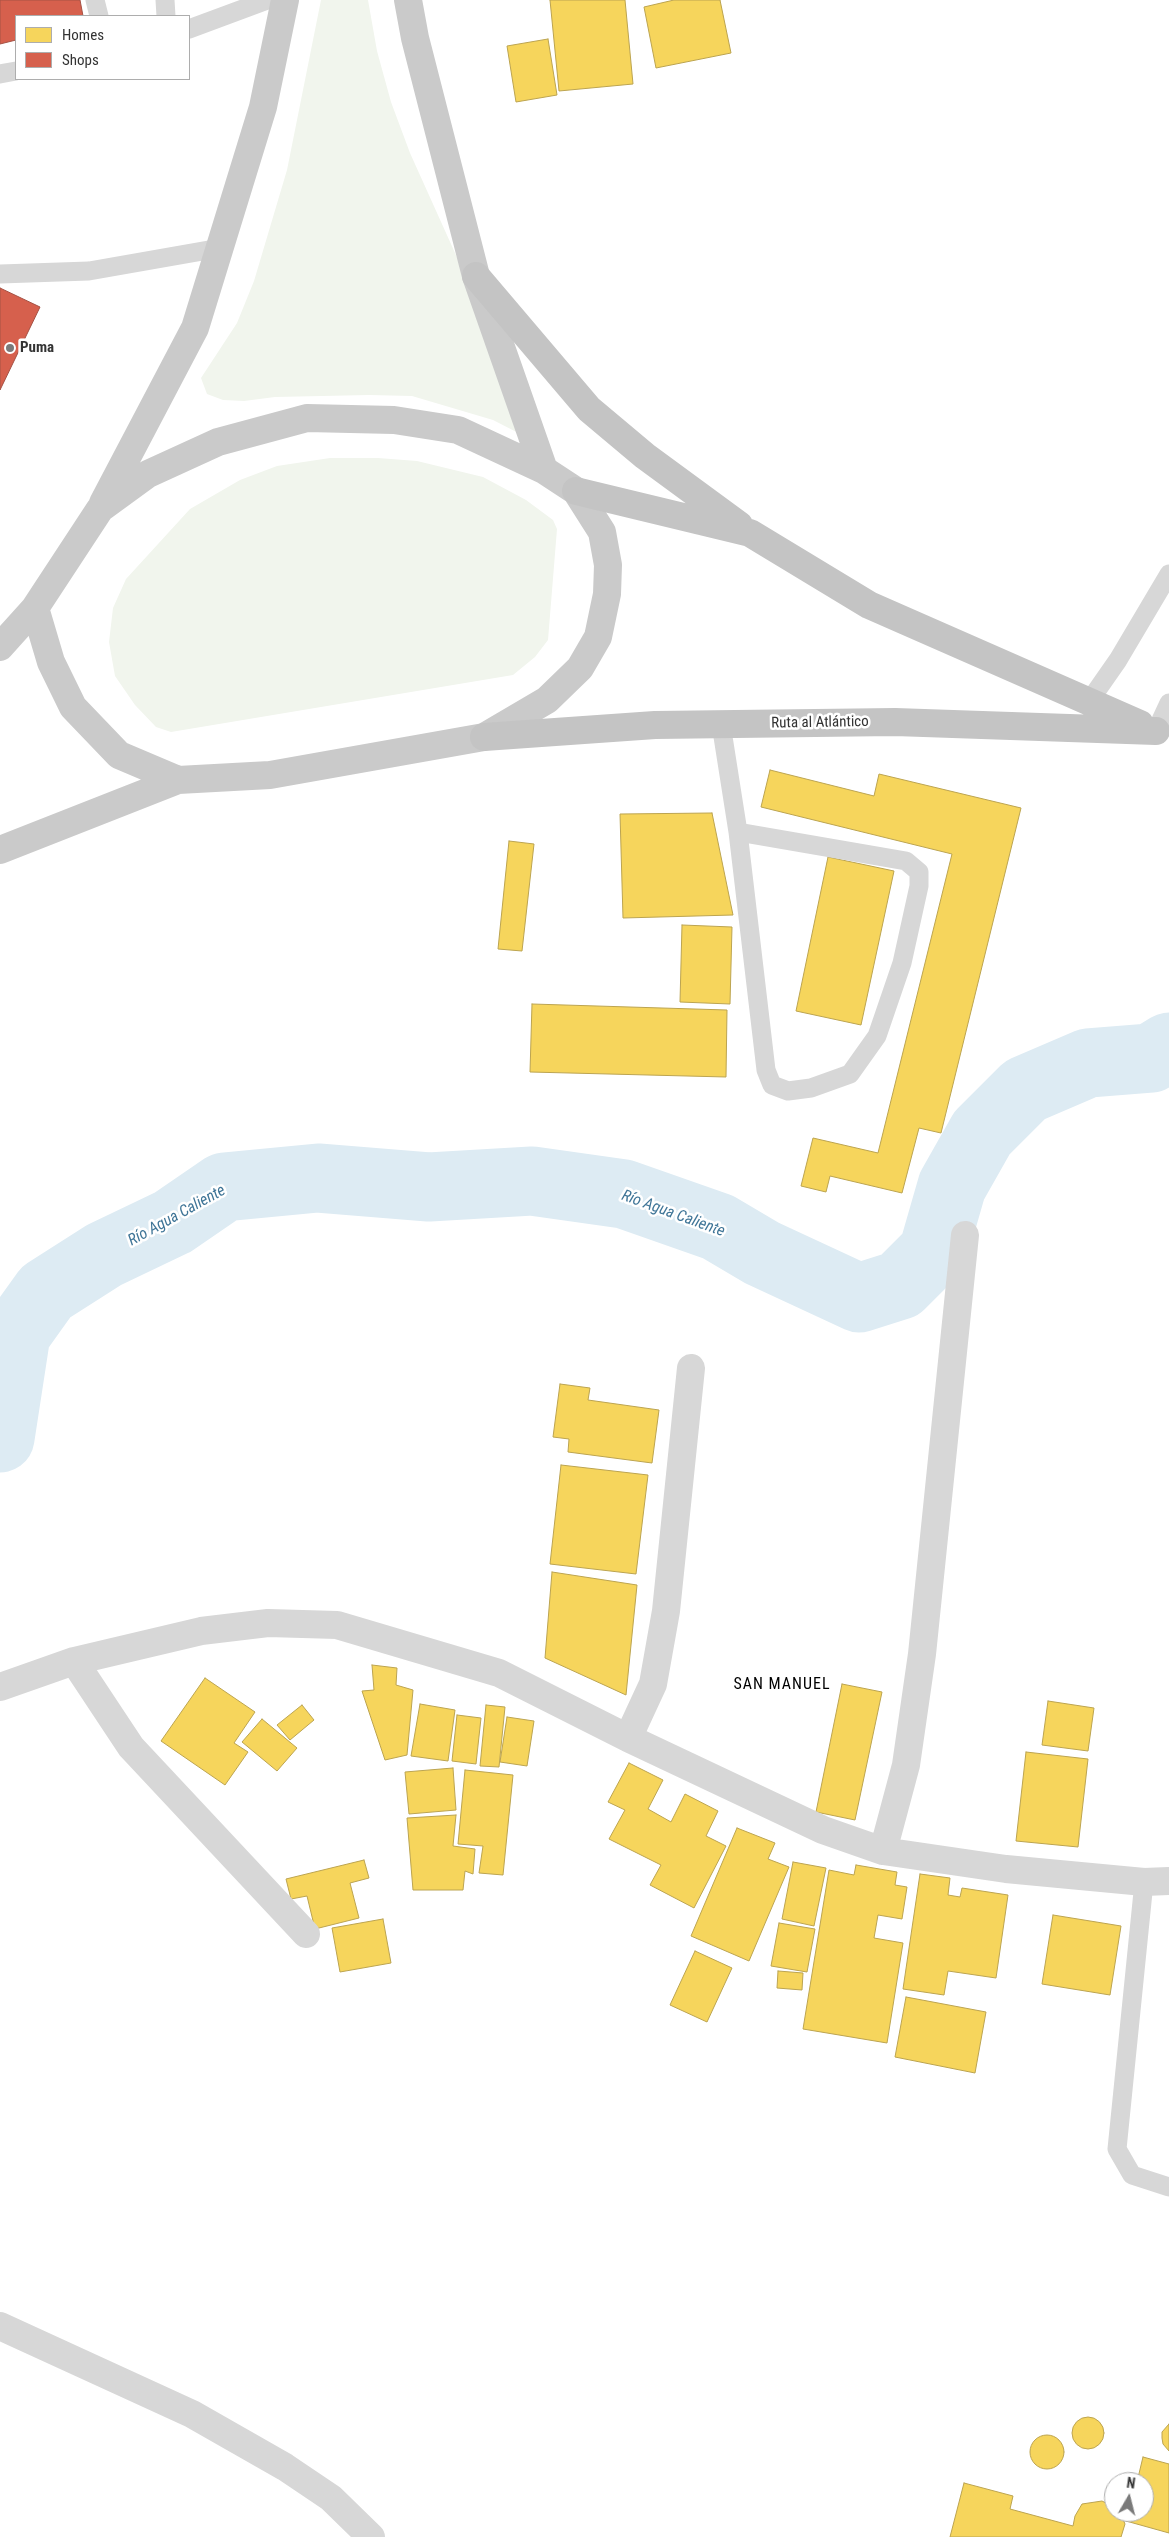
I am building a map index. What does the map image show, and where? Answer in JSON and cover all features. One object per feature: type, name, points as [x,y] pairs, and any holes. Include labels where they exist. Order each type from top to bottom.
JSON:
[{"type":"highway","points":[[476,276],[589,409],[644,456],[750,533],[869,605],[1088,703],[1163,733]]},
{"type":"highway","points":[[576,491],[750,533]]},
{"type":"highway","name":"Ruta al Atlántico","points":[[484,736],[655,725],[895,722],[1163,733]]},
{"type":"main road","points":[[0,647],[34,608],[100,509],[195,328],[264,107],[285,0]]},
{"type":"main road","points":[[408,0],[414,38],[476,276],[544,470]]},
{"type":"main road","points":[[0,850],[178,780],[270,775],[484,736],[547,700],[580,668],[598,637],[607,594],[608,565],[602,532],[576,491],[544,470],[458,430],[394,420],[308,418],[218,442],[148,474],[100,509]]},
{"type":"main road","points":[[34,608],[51,662],[73,707],[119,755],[178,780]]},
{"type":"street","points":[[883,1851],[906,1765],[922,1654],[965,1235]]},
{"type":"street","points":[[628,1738],[653,1684],[666,1610],[691,1368]]},
{"type":"street","points":[[0,1687],[74,1661],[200,1631],[268,1623],[337,1625],[499,1673],[628,1738],[823,1830],[883,1851],[1006,1869],[1156,1881]]},
{"type":"street","points":[[74,1661],[130,1747],[306,1934]]},
{"type":"street","points":[[0,2326],[192,2414],[285,2467],[331,2498],[371,2537]]},
{"type":"lane","points":[[95,0],[98,15]]},
{"type":"lane","points":[[165,0],[166,15]]},
{"type":"lane","points":[[190,29],[267,0]]},
{"type":"lane","points":[[0,74],[15,70]]},
{"type":"lane","points":[[0,274],[89,271],[220,248]]},
{"type":"lane","points":[[1088,703],[1118,660],[1169,574]]},
{"type":"lane","points":[[1163,733],[1169,703]]},
{"type":"lane","points":[[721,724],[738,832],[766,1070],[772,1085],[788,1091],[811,1088],[850,1074],[877,1036],[899,972],[919,886],[919,872],[906,861],[738,832]]},
{"type":"lane","points":[[1156,1881],[1117,2148],[1132,2175],[1169,2187]]},
{"type":"shaded area","points":[[321,0],[368,0],[377,51],[391,102],[410,153],[487,324],[536,442],[493,420],[412,396],[275,397],[244,401],[223,400],[207,394],[201,378],[237,323],[254,281],[287,170]]},
{"type":"shaded area","points":[[330,458],[378,458],[417,461],[483,477],[526,500],[553,520],[557,529],[548,640],[535,657],[513,675],[171,732],[156,727],[135,705],[115,676],[109,642],[113,608],[126,579],[190,509],[240,480],[277,466]]},
{"type":"building: Homes","points":[[550,0],[625,0],[633,84],[559,91]]},
{"type":"building: Homes","points":[[674,0],[720,0],[731,53],[656,68],[644,7]]},
{"type":"building: Homes","points":[[548,39],[557,95],[516,102],[507,46]]},
{"type":"building: Homes","points":[[770,770],[874,796],[879,774],[1021,808],[941,1133],[919,1128],[902,1193],[830,1176],[826,1192],[801,1186],[813,1138],[878,1153],[952,854],[761,807]]},
{"type":"building: Homes","points":[[712,813],[733,915],[623,918],[620,814]]},
{"type":"building: Homes","points":[[509,841],[534,844],[522,951],[498,949]]},
{"type":"building: Homes","points":[[828,857],[894,871],[861,1025],[796,1011]]},
{"type":"building: Homes","points":[[682,925],[732,927],[730,1004],[680,1002]]},
{"type":"building: Homes","points":[[532,1004],[727,1010],[726,1077],[530,1072]]},
{"type":"building: Homes","points":[[560,1384],[590,1388],[588,1400],[659,1410],[652,1463],[568,1452],[569,1439],[553,1437]]},
{"type":"building: Homes","points":[[561,1465],[648,1475],[636,1574],[550,1564]]},
{"type":"building: Homes","points":[[552,1572],[637,1585],[626,1695],[545,1658]]},
{"type":"building: Homes","points":[[372,1665],[397,1668],[396,1685],[413,1690],[407,1755],[385,1760],[362,1691],[374,1690]]},
{"type":"building: Homes","points":[[205,1678],[255,1712],[234,1743],[248,1752],[225,1785],[161,1741]]},
{"type":"building: Homes","points":[[842,1684],[882,1692],[855,1820],[816,1812]]},
{"type":"building: Homes","points":[[1048,1701],[1094,1708],[1088,1751],[1042,1745]]},
{"type":"building: Homes","points":[[420,1704],[455,1710],[448,1761],[411,1756]]},
{"type":"building: Homes","points":[[302,1705],[314,1720],[290,1740],[277,1725]]},
{"type":"building: Homes","points":[[486,1705],[505,1707],[499,1767],[480,1766]]},
{"type":"building: Homes","points":[[457,1715],[481,1718],[476,1764],[452,1761]]},
{"type":"building: Homes","points":[[507,1717],[534,1721],[527,1766],[500,1762]]},
{"type":"building: Homes","points":[[262,1719],[297,1748],[277,1771],[242,1742]]},
{"type":"building: Homes","points":[[1026,1752],[1088,1759],[1078,1847],[1016,1841]]},
{"type":"building: Homes","points":[[629,1763],[663,1780],[648,1809],[671,1822],[685,1794],[718,1811],[706,1836],[726,1846],[694,1908],[650,1885],[661,1865],[609,1839],[625,1810],[608,1802]]},
{"type":"building: Homes","points":[[453,1768],[456,1810],[409,1814],[405,1772]]},
{"type":"building: Homes","points":[[465,1770],[513,1775],[503,1875],[479,1873],[483,1846],[458,1844]]},
{"type":"building: Homes","points":[[456,1815],[453,1846],[475,1849],[473,1874],[465,1871],[463,1890],[413,1890],[407,1818]]},
{"type":"building: Homes","points":[[737,1828],[775,1843],[768,1859],[789,1867],[749,1961],[691,1936]]},
{"type":"building: Homes","points":[[364,1860],[369,1878],[350,1883],[359,1918],[315,1929],[307,1896],[291,1899],[286,1879]]},
{"type":"building: Homes","points":[[793,1862],[826,1868],[814,1926],[782,1919]]},
{"type":"building: Homes","points":[[856,1865],[897,1872],[895,1885],[907,1887],[902,1919],[878,1915],[874,1938],[903,1943],[887,2043],[803,2029],[829,1870],[854,1875]]},
{"type":"building: Homes","points":[[920,1874],[950,1878],[948,1895],[960,1897],[962,1888],[1008,1895],[996,1978],[948,1971],[944,1995],[903,1989]]},
{"type":"building: Homes","points":[[1053,1915],[1121,1926],[1110,1995],[1042,1984]]},
{"type":"building: Homes","points":[[383,1919],[391,1963],[340,1972],[332,1928]]},
{"type":"building: Homes","points":[[779,1923],[815,1929],[807,1972],[771,1966]]},
{"type":"building: Homes","points":[[695,1951],[732,1968],[707,2022],[670,2005]]},
{"type":"building: Homes","points":[[778,1971],[803,1973],[802,1990],[777,1988]]},
{"type":"building: Homes","points":[[906,1997],[986,2012],[975,2073],[895,2057]]},
{"type":"building: Homes","points":[[1088,2417],[1100,2421],[1104,2433],[1100,2445],[1088,2449],[1076,2445],[1072,2433],[1076,2421]]},
{"type":"building: Homes","points":[[1169,2424],[1169,2451],[1163,2444],[1162,2432]]},
{"type":"building: Homes","points":[[1047,2435],[1059,2440],[1064,2452],[1059,2464],[1047,2469],[1035,2464],[1030,2452],[1035,2440]]},
{"type":"building: Homes","points":[[1143,2457],[1169,2464],[1169,2533],[1130,2522],[1154,2522],[1154,2472],[1139,2472]]},
{"type":"building: Homes","points":[[964,2483],[1013,2496],[1010,2509],[1073,2526],[1075,2516],[1082,2504],[1102,2501],[1104,2502],[1104,2522],[1124,2522],[1125,2524],[1121,2537],[950,2537]]},
{"type":"building: Shops","points":[[0,0],[80,0],[83,15],[15,15],[15,40],[0,44]]},
{"type":"building: Shops","name":"Puma","points":[[0,288],[40,307],[0,390]]},
{"type":"waterway","name":"Río Agua Caliente","points":[[0,1438],[16,1334],[46,1292],[104,1255],[173,1222],[224,1187],[318,1178],[429,1187],[532,1181],[624,1194],[718,1227],[762,1253],[859,1298],[900,1285],[933,1252],[952,1186],[982,1133],[1025,1090],[1088,1063],[1151,1058],[1169,1047]]},
{"type":"place","name":"Puma","points":[[10,348]]},
{"type":"district","name":"SAN MANUEL","points":[[782,1685]]}]
